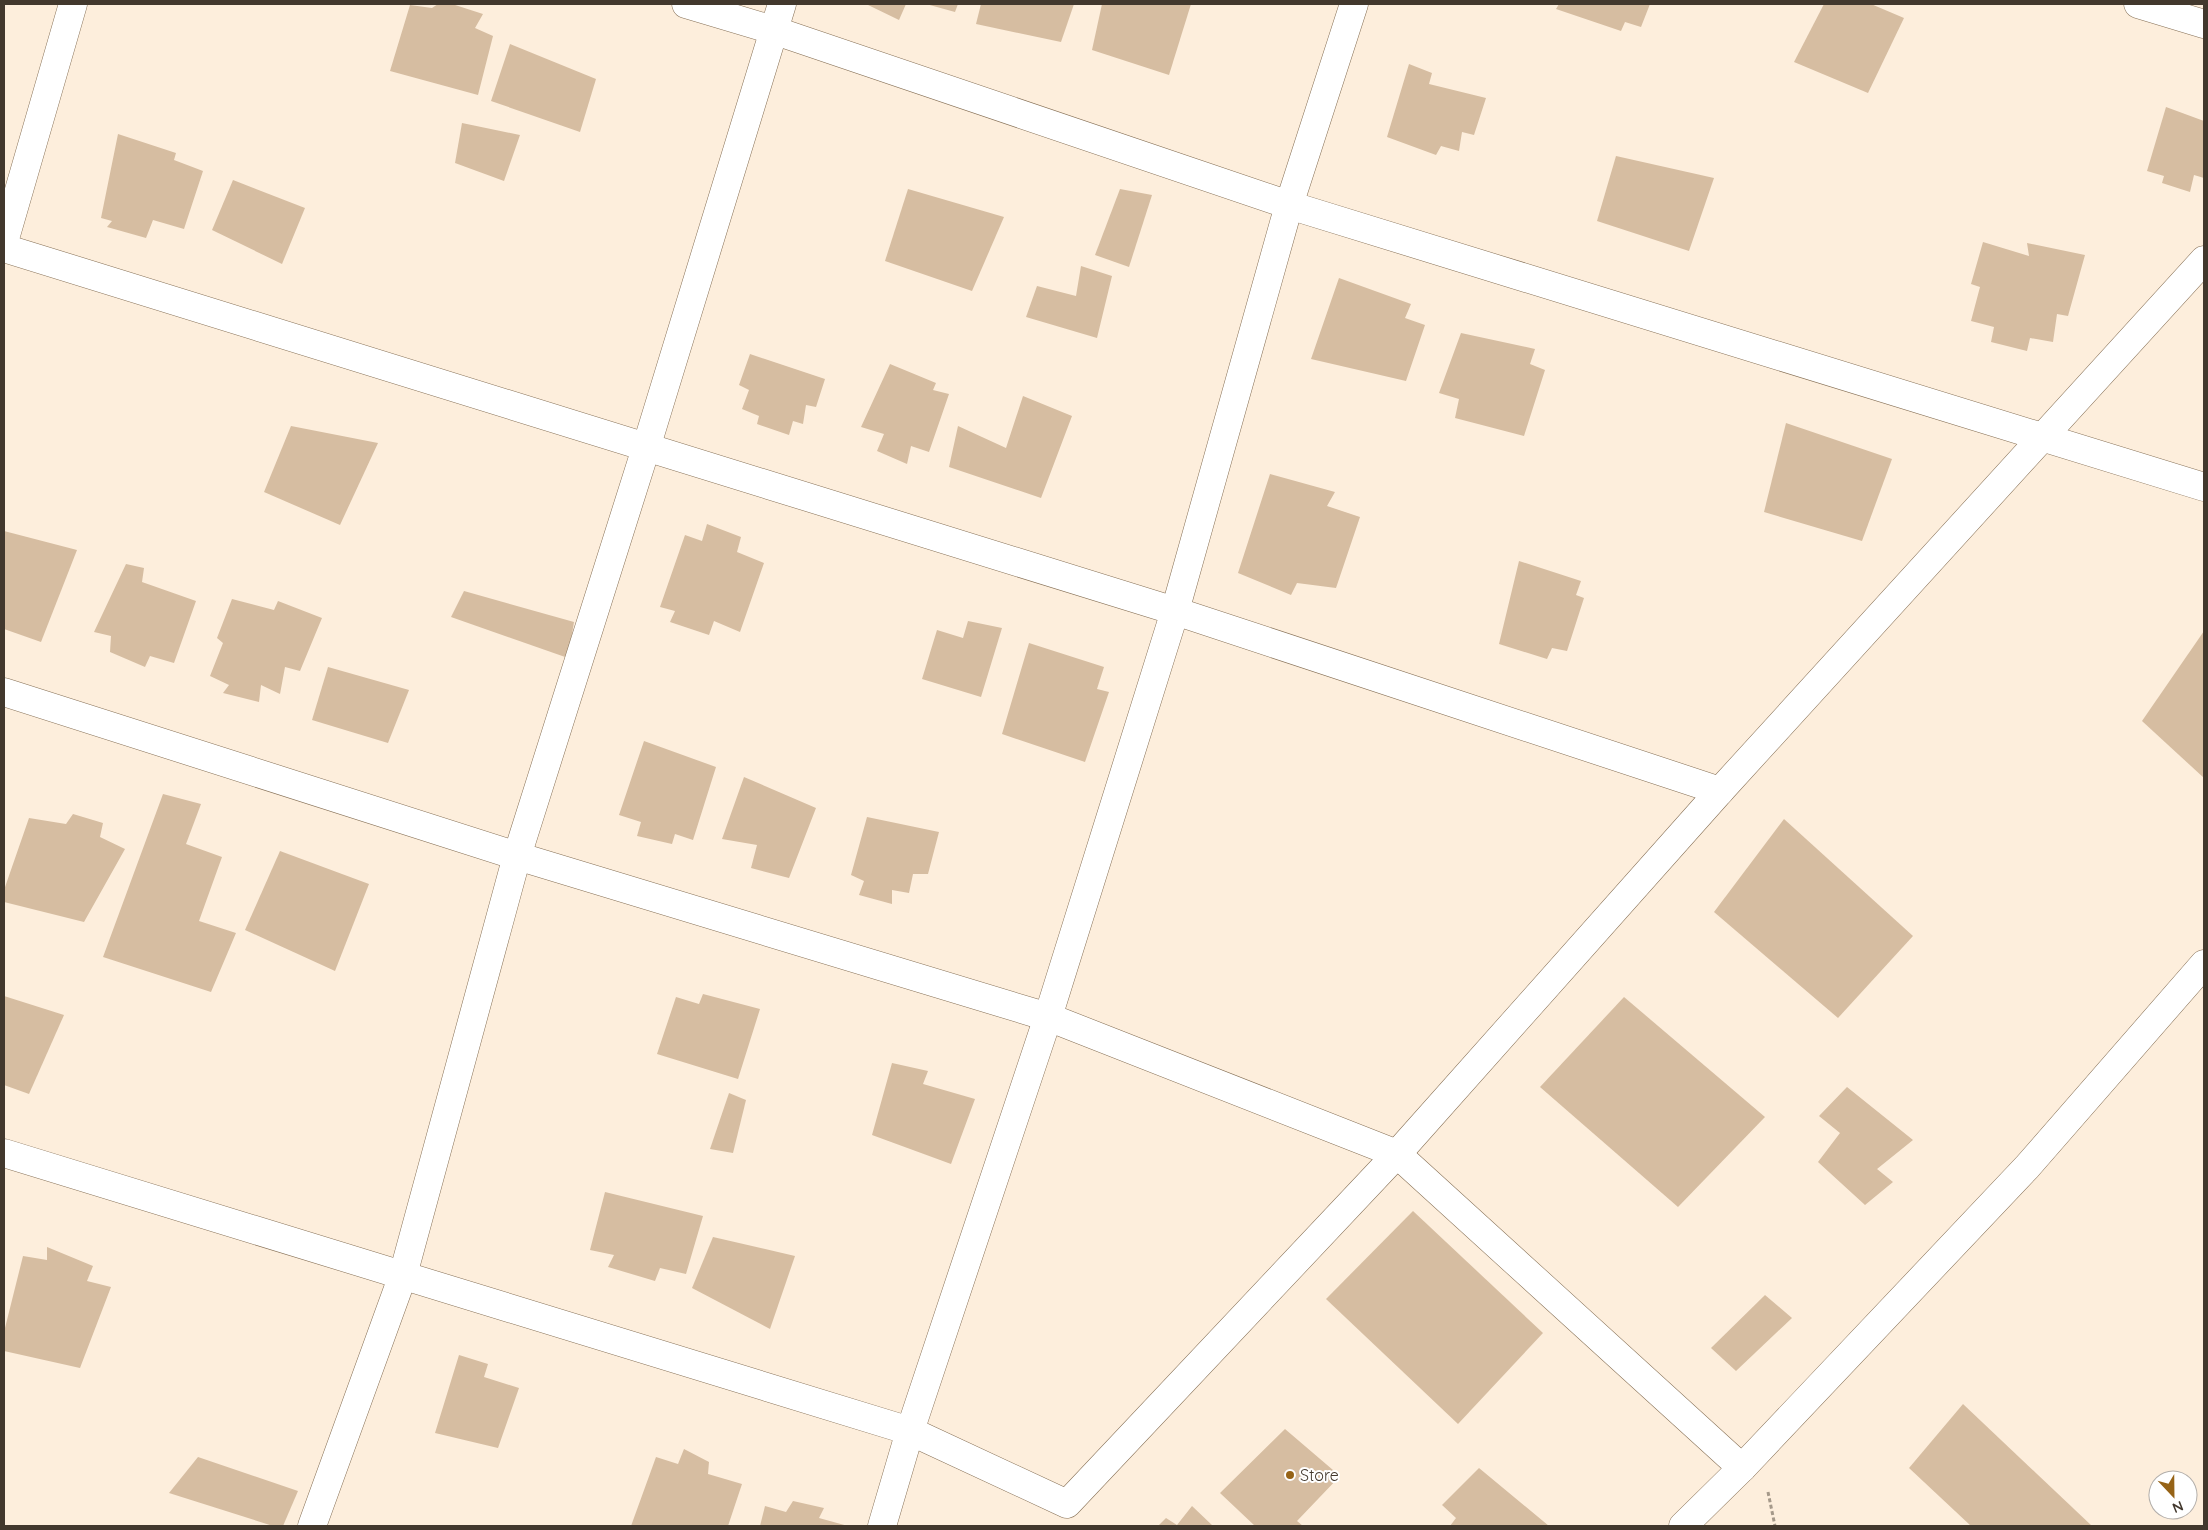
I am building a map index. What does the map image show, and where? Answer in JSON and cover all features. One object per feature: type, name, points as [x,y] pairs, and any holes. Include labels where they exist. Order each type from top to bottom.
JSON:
[{"type":"street","points":[[4,242],[73,4]]},
{"type":"street","points":[[686,4],[773,30],[1288,205],[2204,487]]},
{"type":"street","points":[[312,1526],[403,1276],[517,856],[646,448],[782,4]]},
{"type":"street","points":[[882,1526],[910,1431],[1048,1017],[1174,611],[1288,205],[1354,4]]},
{"type":"street","points":[[2138,4],[2204,24]]},
{"type":"street","points":[[4,248],[1174,611],[1720,791]]},
{"type":"street","points":[[4,1153],[910,1431],[1067,1504],[1397,1154],[1720,791],[2204,260]]},
{"type":"street","points":[[4,692],[517,856],[1048,1017],[1397,1154],[1742,1468]]},
{"type":"street","points":[[1683,1526],[1742,1468],[2026,1167],[2194,973],[2204,964]]},
{"type":"building","points":[[438,4],[452,4],[483,14],[475,28],[493,36],[478,95],[390,71],[410,5],[432,8]]},
{"type":"building","points":[[866,4],[906,4],[899,20]]},
{"type":"building","points":[[926,4],[958,4],[955,12]]},
{"type":"building","points":[[981,4],[1074,4],[1061,42],[976,24]]},
{"type":"building","points":[[1102,4],[1191,4],[1169,75],[1092,50]]},
{"type":"building","points":[[1559,4],[1650,4],[1641,27],[1625,22],[1621,31],[1556,9]]},
{"type":"building","points":[[1824,4],[1871,4],[1904,18],[1868,93],[1794,62]]},
{"type":"building","points":[[510,44],[596,79],[580,132],[491,101]]},
{"type":"building","points":[[1409,64],[1432,73],[1429,84],[1486,98],[1474,135],[1462,132],[1459,151],[1441,146],[1436,155],[1387,137]]},
{"type":"building","points":[[2166,107],[2204,121],[2204,178],[2194,175],[2190,192],[2162,183],[2164,176],[2147,171]]},
{"type":"building","points":[[462,123],[520,135],[504,181],[455,163]]},
{"type":"building","points":[[118,134],[176,153],[174,160],[203,171],[184,229],[153,220],[146,238],[107,227],[112,221],[101,218]]},
{"type":"building","points":[[1616,156],[1714,178],[1689,251],[1597,221]]},
{"type":"building","points":[[233,180],[305,208],[282,264],[212,230]]},
{"type":"building","points":[[908,189],[1004,217],[972,291],[885,261]]},
{"type":"building","points":[[1120,189],[1152,195],[1129,267],[1095,255]]},
{"type":"building","points":[[1983,242],[2029,256],[2027,243],[2085,255],[2068,316],[2057,314],[2053,342],[2030,338],[2027,351],[1991,342],[1994,327],[1971,321],[1980,287],[1971,284]]},
{"type":"building","points":[[1081,266],[1112,276],[1097,338],[1026,317],[1037,286],[1076,296]]},
{"type":"building","points":[[1339,278],[1411,304],[1405,318],[1425,325],[1406,381],[1311,359]]},
{"type":"building","points":[[1461,333],[1535,349],[1530,364],[1545,370],[1524,436],[1455,418],[1459,399],[1439,393]]},
{"type":"building","points":[[750,354],[825,379],[816,407],[806,405],[803,424],[793,421],[789,435],[757,424],[759,416],[742,409],[749,390],[739,385]]},
{"type":"building","points":[[890,364],[936,383],[933,390],[949,394],[929,452],[911,446],[907,464],[877,451],[884,434],[861,427]]},
{"type":"building","points":[[1023,396],[1072,416],[1041,498],[949,467],[958,426],[1006,448]]},
{"type":"building","points":[[1786,423],[1892,459],[1862,541],[1764,512]]},
{"type":"building","points":[[291,426],[378,443],[340,525],[264,492]]},
{"type":"building","points":[[1270,474],[1335,492],[1327,506],[1360,517],[1336,588],[1297,583],[1291,595],[1238,573]]},
{"type":"building","points":[[707,524],[741,537],[737,552],[764,563],[740,632],[714,621],[709,635],[670,622],[675,611],[660,607],[685,535],[702,541]]},
{"type":"building","points":[[4,531],[77,550],[41,642],[4,629]]},
{"type":"building","points":[[1519,561],[1581,581],[1576,595],[1584,598],[1567,651],[1552,648],[1547,659],[1499,644]]},
{"type":"building","points":[[126,564],[144,568],[142,582],[196,601],[174,663],[150,656],[145,667],[110,652],[111,636],[94,632]]},
{"type":"building","points":[[464,591],[574,622],[568,658],[451,617]]},
{"type":"building","points":[[232,599],[274,610],[278,601],[322,618],[300,671],[285,667],[280,694],[261,685],[259,702],[223,693],[229,685],[210,676],[223,643],[217,638]]},
{"type":"building","points":[[968,621],[1002,628],[981,697],[922,679],[937,630],[963,638]]},
{"type":"building","points":[[2204,631],[2204,778],[2142,721]]},
{"type":"building","points":[[1029,643],[1104,667],[1097,689],[1109,692],[1085,762],[1002,734]]},
{"type":"building","points":[[328,667],[409,690],[388,743],[312,720]]},
{"type":"building","points":[[644,741],[716,767],[693,840],[675,834],[672,844],[637,836],[641,822],[619,815]]},
{"type":"building","points":[[744,777],[816,808],[789,878],[751,868],[757,845],[722,839]]},
{"type":"building","points":[[163,794],[201,804],[186,844],[222,857],[199,921],[236,933],[211,992],[103,957]]},
{"type":"building","points":[[73,814],[103,823],[100,837],[125,849],[84,922],[4,902],[4,890],[29,818],[66,824]]},
{"type":"building","points":[[867,817],[939,832],[928,874],[913,874],[909,893],[892,890],[892,904],[859,895],[864,881],[851,875]]},
{"type":"building","points":[[1784,819],[1913,936],[1838,1018],[1714,912]]},
{"type":"building","points":[[280,851],[369,884],[335,971],[245,930]]},
{"type":"building","points":[[703,994],[760,1009],[738,1079],[657,1054],[676,997],[699,1004]]},
{"type":"building","points":[[4,996],[64,1015],[29,1094],[4,1085]]},
{"type":"building","points":[[1624,997],[1765,1117],[1678,1207],[1540,1087]]},
{"type":"building","points":[[892,1063],[928,1071],[923,1084],[975,1099],[951,1164],[872,1135]]},
{"type":"building","points":[[1847,1087],[1913,1140],[1877,1169],[1893,1182],[1865,1205],[1818,1162],[1840,1133],[1819,1116]]},
{"type":"building","points":[[729,1093],[746,1100],[733,1153],[710,1149]]},
{"type":"building","points":[[605,1192],[703,1216],[686,1274],[660,1268],[655,1281],[608,1267],[614,1255],[590,1250]]},
{"type":"building","points":[[1413,1211],[1543,1333],[1458,1424],[1326,1299]]},
{"type":"building","points":[[713,1237],[795,1256],[770,1329],[692,1288]]},
{"type":"building","points":[[47,1247],[93,1266],[87,1281],[111,1287],[80,1368],[4,1351],[4,1332],[23,1256],[47,1260]]},
{"type":"building","points":[[1765,1295],[1792,1318],[1736,1371],[1711,1348]]},
{"type":"building","points":[[459,1355],[488,1364],[484,1377],[519,1388],[498,1448],[435,1433]]},
{"type":"building","points":[[1963,1404],[2092,1526],[1971,1526],[1909,1468]]},
{"type":"building","points":[[1285,1429],[1340,1476],[1297,1521],[1303,1526],[1255,1526],[1220,1493]]},
{"type":"building","points":[[684,1449],[709,1462],[708,1474],[742,1484],[728,1526],[631,1526],[656,1457],[678,1464]]},
{"type":"building","points":[[198,1457],[298,1491],[283,1526],[273,1526],[169,1493]]},
{"type":"building","points":[[1479,1468],[1549,1526],[1450,1526],[1456,1518],[1442,1505]]},
{"type":"building","points":[[793,1501],[824,1508],[819,1518],[848,1526],[760,1526],[765,1506],[786,1512]]},
{"type":"building","points":[[1192,1506],[1213,1526],[1158,1526],[1166,1518],[1177,1525]]},
{"type":"place","name":"Store","points":[[1290,1475]]}]
